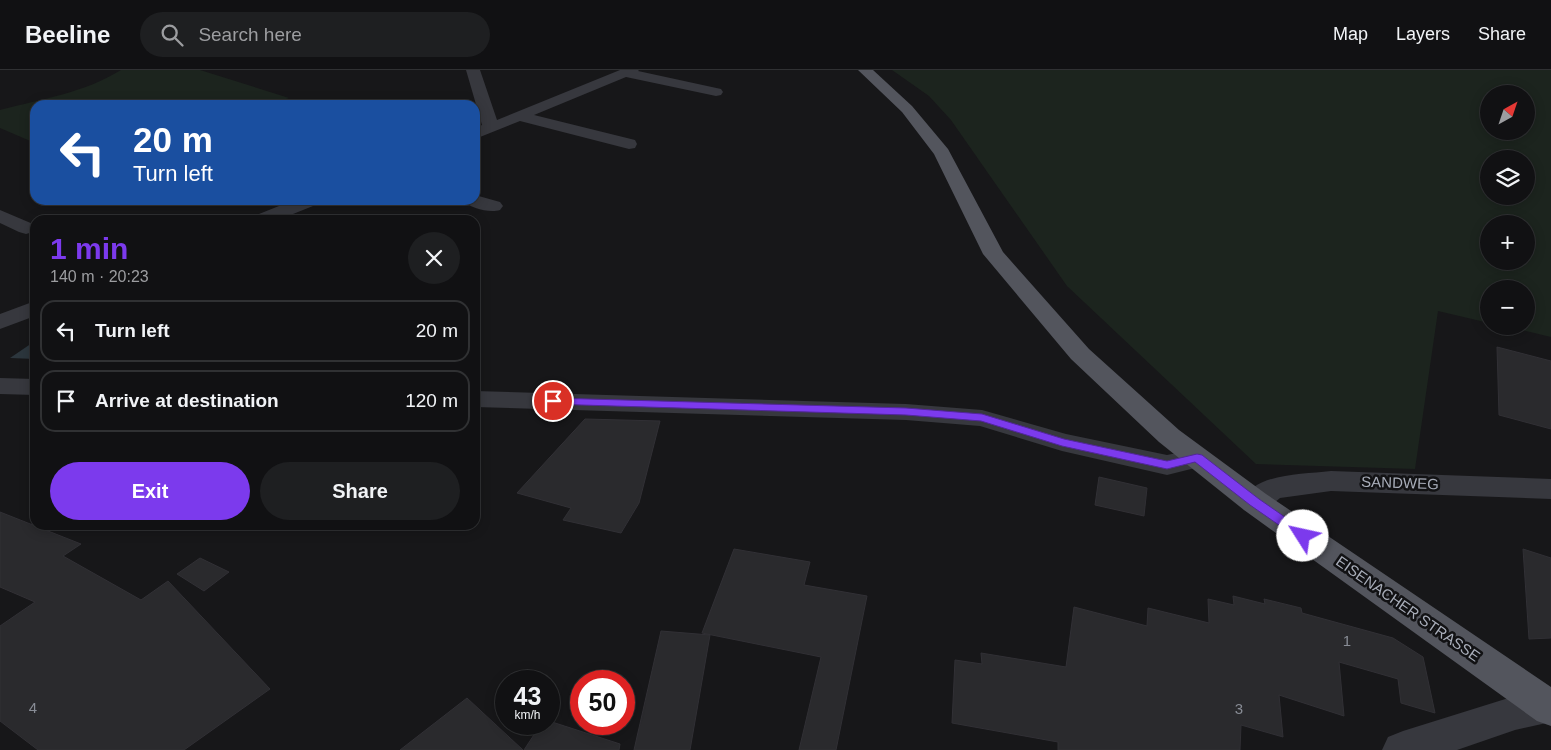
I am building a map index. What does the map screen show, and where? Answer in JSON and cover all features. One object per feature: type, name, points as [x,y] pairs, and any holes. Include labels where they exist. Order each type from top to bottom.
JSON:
[{"type":"main road","name":"EISENACHER STRASSE","points":[[865,70],[907,109],[942,153],[994,254],[1080,354],[1169,436],[1255,502],[1549,707]]},
{"type":"street","points":[[473,70],[491,128]]},
{"type":"street","points":[[480,132],[629,71],[716,92]]},
{"type":"street","points":[[518,116],[629,144]]},
{"type":"street","points":[[480,202],[493,206]]},
{"type":"street","points":[[274,215],[298,205]]},
{"type":"street","points":[[0,216],[26,228]]},
{"type":"street","points":[[0,322],[30,310]]},
{"type":"street","points":[[0,386],[30,386]]},
{"type":"street","points":[[480,399],[906,412],[982,418],[1062,442],[1167,465],[1197,458]]},
{"type":"street","name":"SANDWEG","points":[[1255,502],[1271,489],[1331,481],[1551,489]]},
{"type":"street","points":[[1403,750],[1515,713],[1549,707]]},
{"type":"shaded area","points":[[121,70],[200,70],[289,98],[283,100],[43,100],[78,90]]},
{"type":"shaded area","points":[[892,70],[1551,70],[1551,337],[1535,333],[1535,280],[1480,280],[1480,321],[1438,311],[1415,469],[1256,464],[1067,286],[951,120],[929,96]]},
{"type":"shaded area","points":[[30,103],[30,141],[0,128],[0,110]]},
{"type":"shaded area","points":[[30,344],[30,359],[10,358]]},
{"type":"building","points":[[1497,347],[1551,361],[1551,429],[1499,415]]},
{"type":"building","points":[[585,419],[660,421],[639,503],[621,533],[563,520],[571,508],[517,493]]},
{"type":"building","points":[[1099,477],[1147,488],[1144,516],[1095,505]]},
{"type":"building","points":[[0,512],[30,524],[30,530],[46,530],[81,544],[63,556],[141,600],[168,581],[270,689],[184,750],[38,750],[0,721],[0,626],[35,602],[0,587]]},
{"type":"building","points":[[734,549],[810,562],[804,585],[867,596],[836,750],[799,750],[821,657],[702,633]]},
{"type":"building","points":[[1523,549],[1551,558],[1551,638],[1529,639]]},
{"type":"building","points":[[200,558],[229,572],[204,591],[177,574]]},
{"type":"building","points":[[1233,596],[1265,604],[1264,599],[1301,608],[1302,613],[1393,638],[1423,657],[1435,713],[1401,703],[1398,679],[1339,662],[1344,716],[1279,695],[1283,737],[1241,725],[1240,750],[1058,750],[1058,742],[952,723],[955,660],[982,664],[981,653],[1066,667],[1074,607],[1147,626],[1148,608],[1209,623],[1208,599],[1234,605]]},
{"type":"building","points":[[661,631],[710,635],[690,750],[634,750]]},
{"type":"building","points":[[467,698],[495,724],[495,735],[507,735],[523,750],[400,750]]},
{"type":"building","points":[[560,725],[570,728],[570,735],[592,735],[620,744],[619,750],[524,750],[534,735],[560,735]]},
{"type":"route","points":[[553,401],[906,412],[982,418],[1062,442],[1167,465],[1197,458],[1303,536]]}]
